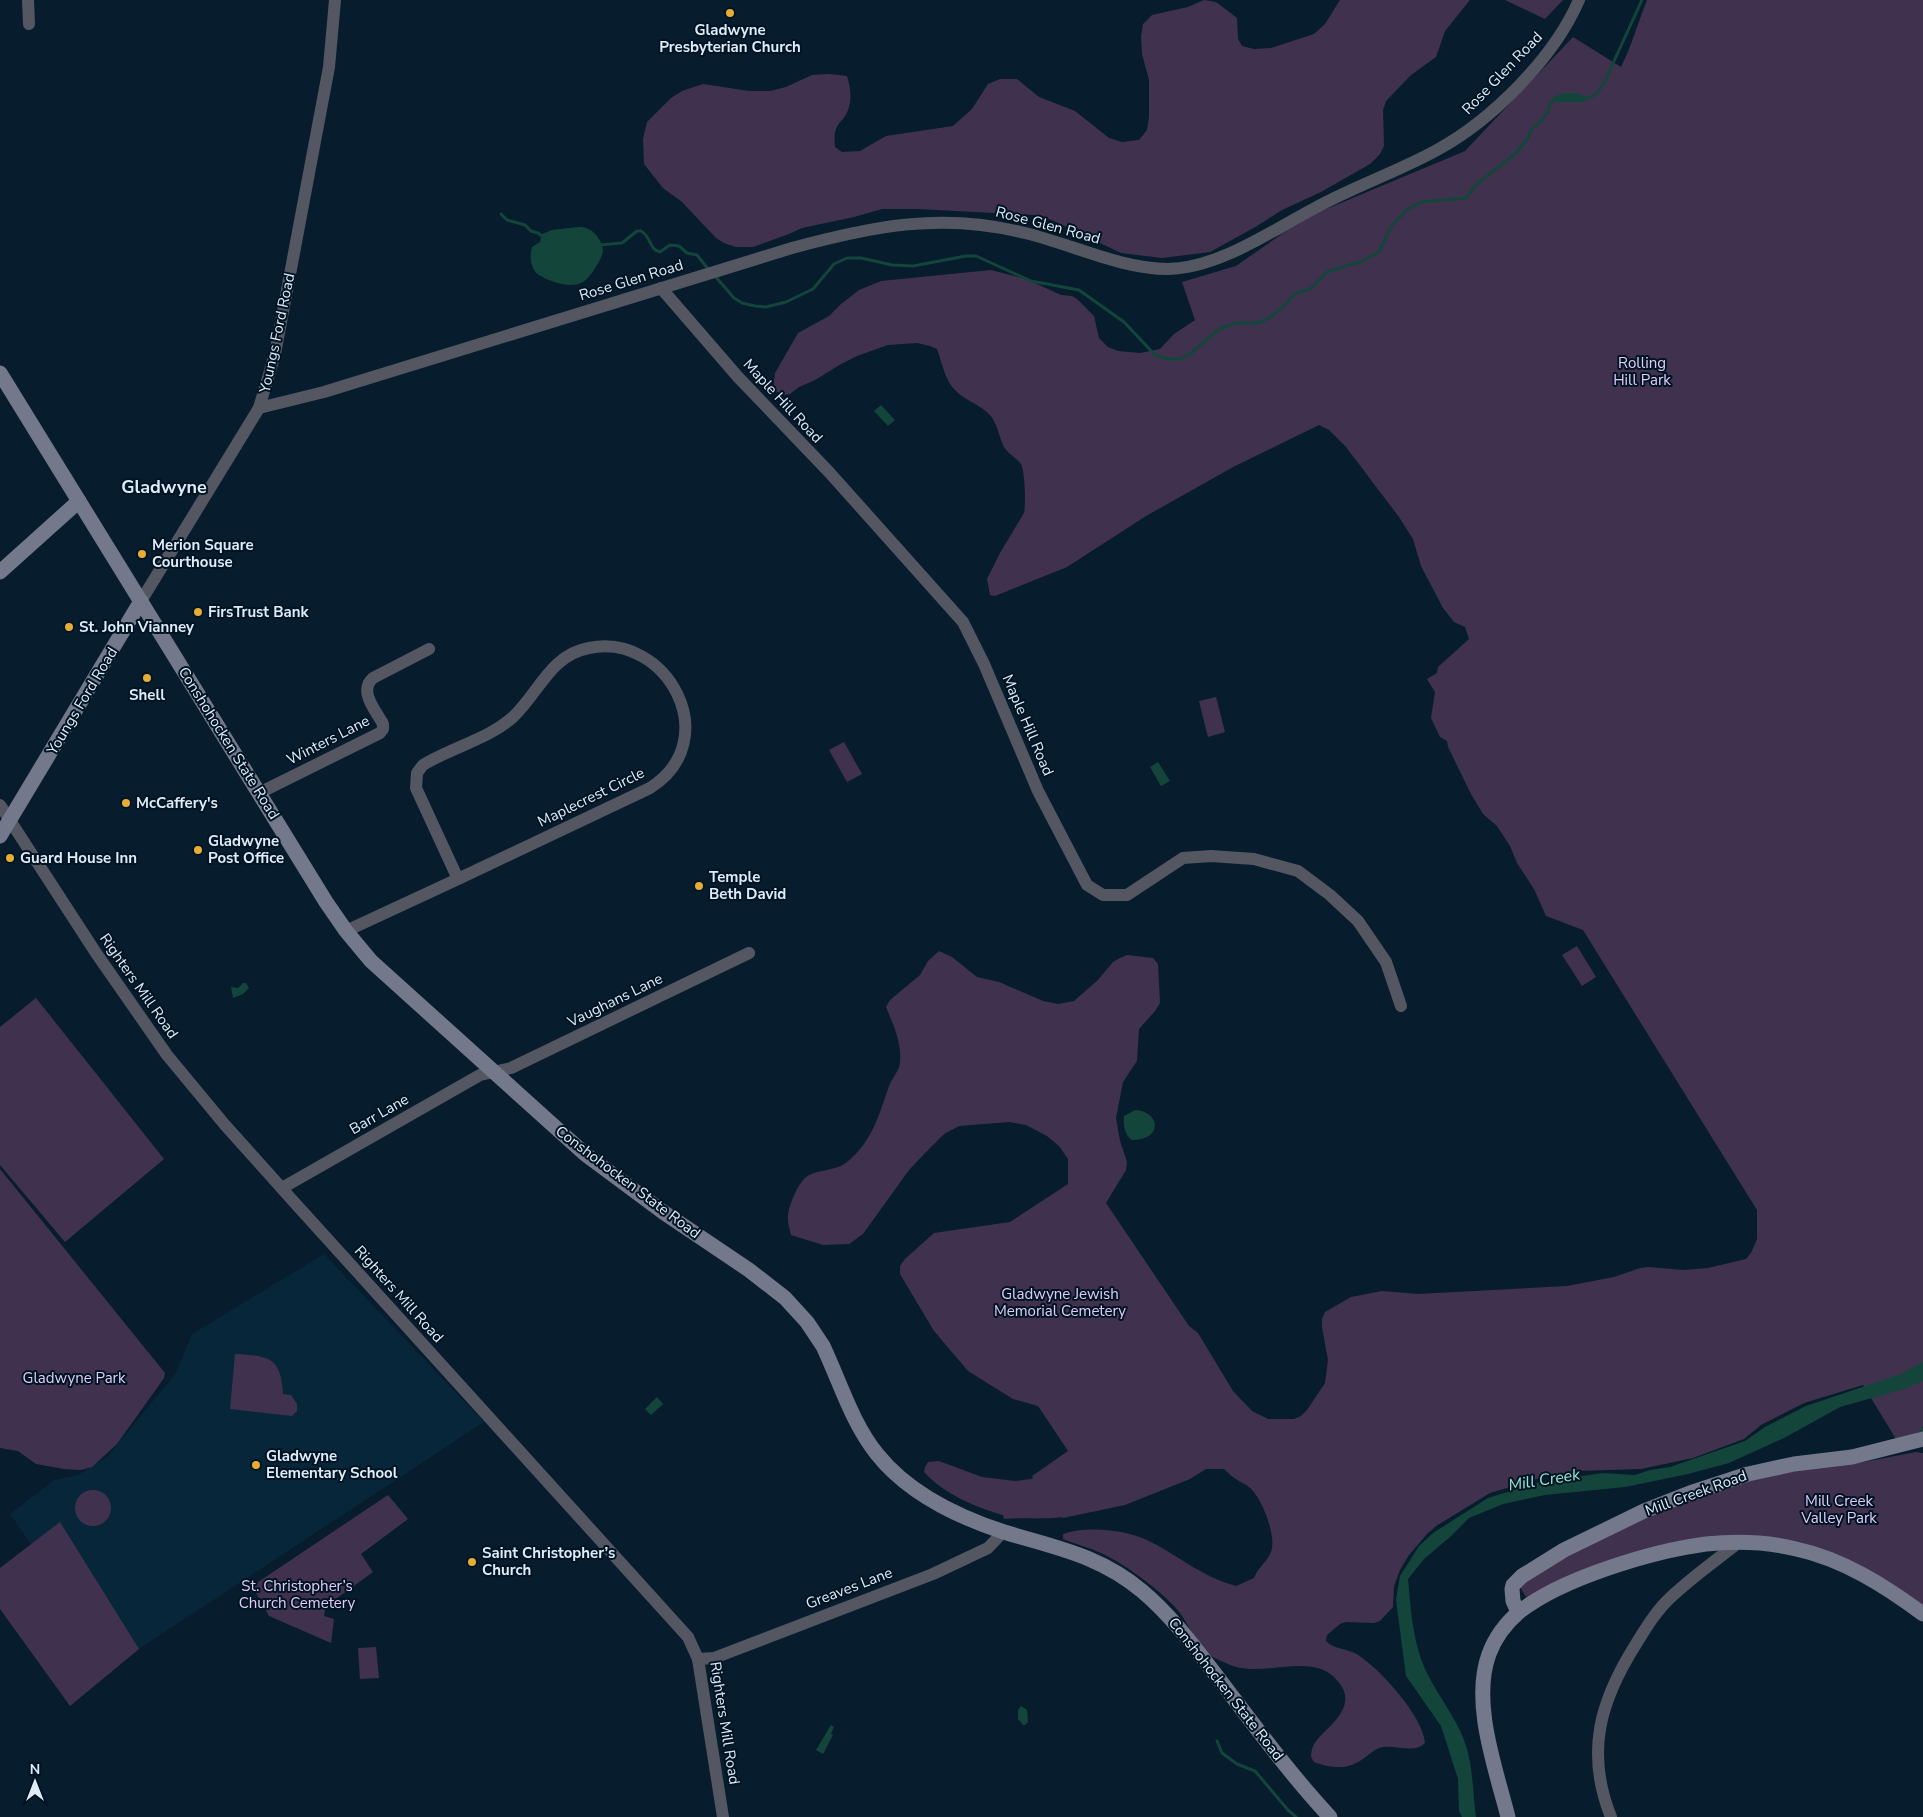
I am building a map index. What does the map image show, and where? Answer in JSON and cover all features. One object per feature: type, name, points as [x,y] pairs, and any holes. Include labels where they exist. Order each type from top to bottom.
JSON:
[{"type":"main road","name":"Conshohocken State Road","points":[[0,373],[346,932],[364,954],[585,1154],[663,1212],[768,1284],[796,1310],[816,1333],[824,1346],[869,1444],[893,1471],[917,1491],[947,1508],[1004,1532],[1093,1559],[1142,1590],[1176,1623],[1250,1720],[1330,1817]]},
{"type":"main road","points":[[0,572],[79,501]]},
{"type":"main road","name":"Youngs Ford Road","points":[[0,836],[141,601]]},
{"type":"main road","name":"Mill Creek Road","points":[[1518,1612],[1513,1602],[1512,1589],[1513,1585],[1522,1576],[1564,1550],[1644,1512],[1690,1493],[1748,1474],[1794,1464],[1852,1457],[1921,1440]]},
{"type":"main road","points":[[1508,1817],[1489,1739],[1484,1708],[1483,1693],[1486,1666],[1501,1632],[1518,1612],[1562,1586],[1624,1564],[1692,1547],[1738,1543],[1785,1546],[1831,1560],[1878,1583],[1923,1614]]},
{"type":"street","points":[[28,0],[30,24]]},
{"type":"street","name":"Youngs Ford Road","points":[[141,601],[259,408],[275,354],[329,67],[335,0]]},
{"type":"street","name":"Rose Glen Road","points":[[259,408],[324,392],[730,266],[845,233],[891,225],[948,222],[1004,228],[1131,264],[1153,268],[1189,267],[1206,263],[1242,247],[1336,196],[1435,151],[1469,130],[1500,103],[1545,56],[1563,32],[1579,0]]},
{"type":"street","name":"Maple Hill Road","points":[[661,288],[738,377],[835,478],[963,622],[979,652],[1038,791],[1087,885],[1103,895],[1127,895],[1183,858],[1211,856],[1254,859],[1298,871],[1330,895],[1358,921],[1386,962],[1401,1006]]},
{"type":"street","name":"Maplecrest Circle","points":[[346,932],[458,879],[650,788],[664,778],[680,756],[686,730],[682,705],[675,690],[664,675],[642,656],[625,649],[597,646],[578,651],[554,666],[508,721],[423,765],[417,773],[416,788],[458,879]]},
{"type":"street","name":"Winters Lane","points":[[259,793],[380,733],[383,729],[383,724],[368,696],[366,689],[368,683],[373,678],[429,649]]},
{"type":"street","name":"Righters Mill Road","points":[[0,806],[96,953],[166,1054],[225,1125],[678,1625],[696,1650],[723,1817]]},
{"type":"street","name":"Vaughans Lane","points":[[493,1072],[511,1068],[749,953]]},
{"type":"street","name":"Barr Lane","points":[[282,1188],[480,1075],[493,1072]]},
{"type":"street","name":"Greaves Lane","points":[[698,1659],[714,1658],[933,1574],[988,1548],[1004,1532]]},
{"type":"street","points":[[1611,1817],[1604,1799],[1598,1760],[1601,1721],[1613,1683],[1659,1609],[1669,1598],[1738,1543]]},
{"type":"shaded area","points":[[1563,93],[1578,93],[1587,98],[1584,102],[1556,102],[1552,100],[1553,97]]},
{"type":"shaded area","points":[[582,227],[593,232],[602,244],[603,250],[599,263],[583,282],[567,285],[549,280],[536,273],[532,267],[531,251],[532,247],[540,242],[542,234],[552,230]]},
{"type":"shaded area","points":[[881,405],[895,420],[888,426],[874,411]]},
{"type":"shaded area","points":[[1158,762],[1170,781],[1161,786],[1150,767]]},
{"type":"shaded area","points":[[243,983],[246,983],[249,988],[243,994],[233,998],[231,987],[238,988]]},
{"type":"shaded area","points":[[1135,1110],[1150,1115],[1155,1125],[1154,1131],[1149,1135],[1142,1139],[1132,1140],[1125,1130],[1124,1116]]},
{"type":"shaded area","name":"Gladwyne Elementary School","points":[[324,1254],[484,1422],[139,1649],[117,1667],[10,1514],[54,1480],[78,1475],[108,1456],[175,1374],[192,1334]]},
{"type":"shaded area","points":[[1923,1362],[1923,1381],[1904,1389],[1840,1407],[1786,1437],[1729,1463],[1625,1487],[1545,1495],[1503,1504],[1469,1518],[1424,1559],[1408,1579],[1410,1603],[1416,1640],[1423,1664],[1460,1730],[1469,1757],[1476,1817],[1462,1817],[1459,1811],[1458,1779],[1441,1726],[1406,1676],[1396,1600],[1400,1576],[1419,1546],[1433,1533],[1488,1498],[1537,1483],[1602,1473],[1635,1475],[1650,1470],[1670,1467],[1745,1441],[1765,1427],[1806,1406],[1901,1374]]},
{"type":"shaded area","points":[[657,1397],[663,1404],[651,1415],[645,1409]]},
{"type":"shaded area","points":[[1021,1706],[1027,1710],[1028,1722],[1025,1725],[1018,1719],[1018,1710]]},
{"type":"shaded area","points":[[831,1725],[834,1727],[831,1734],[833,1735],[823,1754],[816,1750]]},
{"type":"green space","points":[[1204,0],[1216,2],[1237,18],[1238,39],[1242,46],[1254,49],[1271,48],[1314,34],[1325,24],[1340,0],[1470,0],[1445,31],[1436,57],[1411,75],[1386,101],[1383,110],[1384,146],[1380,154],[1370,164],[1321,192],[1282,210],[1210,252],[1162,258],[1121,253],[1052,220],[1034,215],[918,209],[882,209],[802,228],[753,247],[736,247],[716,238],[682,202],[663,188],[644,164],[643,139],[647,122],[671,98],[682,91],[703,84],[749,91],[770,91],[786,87],[812,75],[829,74],[847,76],[850,87],[847,113],[835,132],[835,147],[842,152],[860,151],[886,136],[953,126],[972,109],[988,84],[1000,79],[1017,79],[1039,97],[1075,111],[1109,138],[1122,142],[1139,140],[1147,130],[1149,117],[1149,80],[1142,54],[1141,36],[1143,24],[1152,15],[1188,7]]},
{"type":"green space","points":[[1505,0],[1563,0],[1545,19]]},
{"type":"green space","name":"Rolling Hill Park","points":[[1647,0],[1923,0],[1923,1431],[1896,1439],[1863,1385],[1804,1403],[1761,1425],[1744,1439],[1693,1458],[1641,1469],[1577,1471],[1547,1476],[1490,1493],[1436,1526],[1427,1534],[1409,1555],[1400,1570],[1394,1586],[1393,1607],[1380,1621],[1374,1623],[1346,1622],[1340,1624],[1327,1635],[1326,1641],[1329,1644],[1358,1655],[1377,1671],[1399,1694],[1417,1720],[1425,1743],[1410,1749],[1383,1747],[1351,1765],[1340,1767],[1324,1765],[1314,1762],[1311,1757],[1314,1744],[1338,1718],[1345,1704],[1343,1689],[1333,1676],[1320,1669],[1306,1666],[1242,1668],[1216,1659],[1201,1646],[1175,1607],[1144,1580],[1104,1554],[1063,1539],[1063,1534],[1096,1529],[1133,1535],[1153,1543],[1214,1578],[1236,1586],[1254,1578],[1271,1552],[1272,1545],[1270,1527],[1263,1508],[1259,1499],[1248,1486],[1224,1469],[1206,1469],[1190,1479],[1125,1505],[1063,1518],[1004,1519],[1003,1515],[960,1499],[941,1487],[924,1472],[928,1462],[939,1461],[982,1477],[1015,1481],[1031,1479],[1033,1478],[1032,1476],[1068,1451],[1038,1406],[1013,1399],[968,1371],[934,1331],[900,1274],[900,1266],[905,1259],[934,1233],[1010,1222],[1068,1184],[1068,1159],[1059,1146],[1047,1136],[1026,1125],[1009,1122],[959,1126],[944,1134],[909,1170],[863,1234],[849,1244],[823,1245],[791,1235],[788,1222],[789,1210],[802,1181],[809,1175],[847,1162],[863,1146],[878,1118],[900,1062],[898,1041],[886,1007],[890,1000],[920,975],[928,961],[939,951],[952,957],[977,977],[999,982],[1043,1001],[1058,1004],[1074,1001],[1098,980],[1113,962],[1120,958],[1127,955],[1153,958],[1158,964],[1160,1003],[1139,1029],[1137,1061],[1123,1082],[1116,1118],[1120,1141],[1127,1162],[1126,1170],[1106,1203],[1189,1326],[1198,1333],[1233,1391],[1252,1411],[1268,1419],[1294,1419],[1301,1416],[1307,1410],[1325,1383],[1328,1360],[1322,1319],[1325,1312],[1351,1297],[1382,1291],[1418,1294],[1567,1286],[1614,1277],[1640,1268],[1683,1270],[1708,1268],[1746,1259],[1757,1239],[1757,1210],[1583,930],[1546,916],[1534,889],[1517,863],[1510,846],[1497,826],[1483,814],[1471,794],[1448,747],[1447,741],[1440,737],[1431,718],[1435,692],[1427,679],[1437,673],[1438,667],[1469,639],[1465,627],[1454,622],[1443,608],[1421,566],[1413,539],[1399,517],[1346,447],[1329,430],[1319,425],[1235,466],[1146,516],[1067,567],[995,596],[990,595],[987,579],[1024,513],[1025,488],[1022,468],[1021,464],[1004,447],[996,425],[988,413],[961,396],[950,384],[937,349],[917,343],[888,345],[857,356],[799,387],[790,394],[784,395],[773,390],[775,373],[798,333],[829,316],[859,290],[881,281],[991,270],[1026,279],[1061,295],[1072,296],[1077,299],[1094,316],[1099,338],[1108,347],[1118,351],[1140,353],[1160,349],[1174,334],[1195,320],[1182,282],[1236,266],[1305,218],[1465,151],[1573,37],[1621,67]]},
{"type":"green space","points":[[1216,697],[1225,732],[1208,737],[1199,701]]},
{"type":"green space","points":[[844,742],[862,774],[847,782],[829,750]]},
{"type":"green space","points":[[1577,946],[1596,977],[1582,986],[1562,955]]},
{"type":"green space","points":[[36,998],[164,1159],[65,1242],[0,1165],[0,1027]]},
{"type":"green space","name":"Gladwyne Park","points":[[0,1169],[165,1373],[164,1378],[117,1444],[92,1467],[81,1470],[36,1464],[18,1451],[0,1448]]},
{"type":"green space","points":[[235,1354],[264,1358],[271,1360],[276,1365],[282,1381],[283,1394],[291,1395],[297,1404],[297,1411],[292,1416],[230,1409]]},
{"type":"green space","name":"Mill Creek Valley Park","points":[[1916,1452],[1923,1453],[1923,1608],[1775,1539],[1590,1570],[1526,1597],[1520,1587],[1537,1572],[1603,1535],[1715,1488],[1768,1472],[1864,1462]]},
{"type":"green space","points":[[93,1490],[100,1491],[106,1495],[110,1501],[110,1515],[106,1521],[100,1525],[93,1526],[86,1525],[80,1521],[76,1515],[75,1508],[76,1501],[80,1495],[86,1491]]},
{"type":"green space","name":"St. Christopher’s Church Cemetery","points":[[388,1495],[408,1519],[361,1554],[373,1572],[326,1606],[324,1616],[334,1619],[331,1643],[269,1616],[252,1586]]},
{"type":"green space","points":[[60,1522],[139,1649],[70,1706],[0,1609],[0,1568]]},
{"type":"green space","points":[[376,1647],[379,1678],[360,1679],[358,1648]]},
{"type":"waterway","points":[[1582,98],[1595,94],[1604,83],[1642,0]]},
{"type":"waterway","points":[[715,276],[734,298],[742,303],[766,307],[786,302],[813,289],[834,264],[847,258],[861,258],[892,265],[913,266],[966,256],[976,256],[1031,281],[1079,290],[1124,322],[1155,355],[1168,359],[1180,359],[1190,354],[1219,329],[1236,323],[1257,323],[1269,318],[1284,306],[1294,294],[1310,289],[1327,272],[1362,261],[1379,252],[1392,225],[1408,209],[1422,202],[1466,198],[1476,185],[1515,154],[1526,141],[1532,129],[1547,113],[1550,103],[1556,98]]},
{"type":"waterway","points":[[501,214],[507,220],[525,225],[545,239]]},
{"type":"waterway","points":[[599,245],[622,243],[637,231],[641,231],[647,236],[656,251],[660,252],[670,245],[679,246],[687,253],[697,255],[709,270]]},
{"type":"waterway","points":[[1923,1427],[1923,1434]]},
{"type":"waterway","points":[[1217,1741],[1222,1753],[1237,1764],[1255,1771],[1296,1817]]},
{"type":"place","name":"Gladwyne Presbyterian Church","points":[[730,13]]},
{"type":"place","name":"Merion Square Courthouse","points":[[142,554]]},
{"type":"place","name":"FirsTrust Bank","points":[[198,612]]},
{"type":"place","name":"St. John Vianney","points":[[69,627]]},
{"type":"place","name":"Shell","points":[[147,678]]},
{"type":"place","name":"McCaffery's","points":[[126,803]]},
{"type":"place","name":"Gladwyne Post Office","points":[[198,850]]},
{"type":"place","name":"Guard House Inn","points":[[10,858]]},
{"type":"place","name":"Temple Beth David","points":[[699,886]]},
{"type":"place","name":"Gladwyne Elementary School","points":[[256,1465]]},
{"type":"place","name":"Saint Christopher’s Church","points":[[472,1562]]},
{"type":"district","name":"Gladwyne","points":[[164,487]]},
{"type":"park label","name":"Gladwyne Jewish Memorial Cemetery","points":[[1060,1302]]},
{"type":"water label","name":"Mill Creek","points":[[1544,1479]]}]
